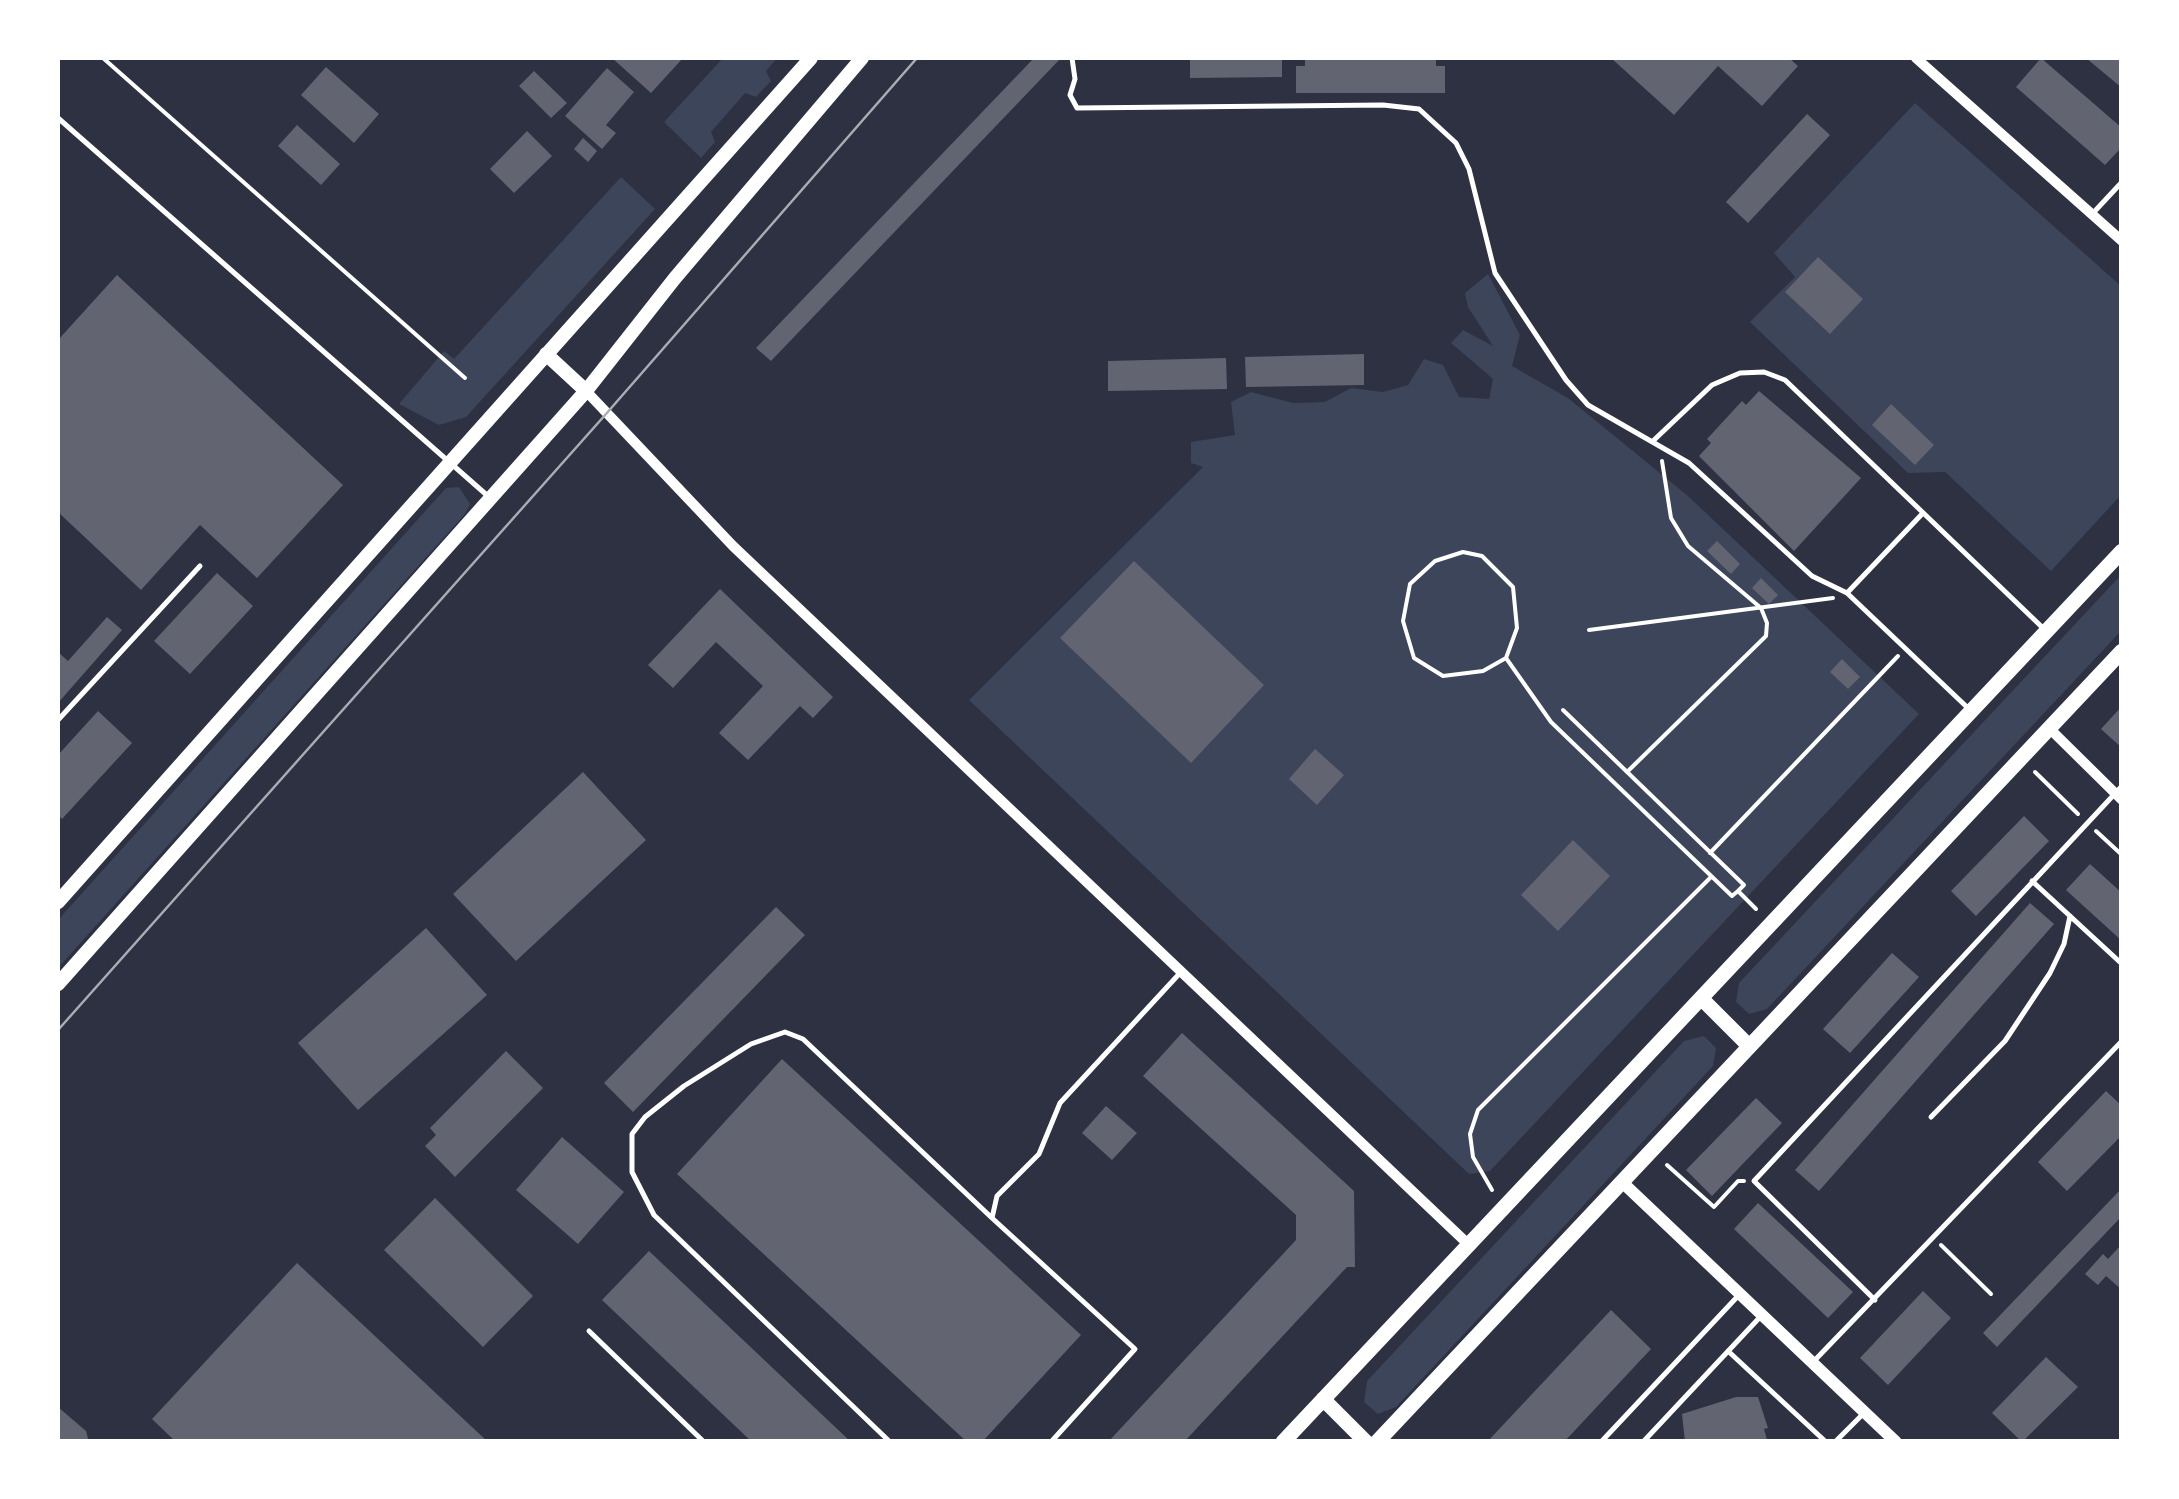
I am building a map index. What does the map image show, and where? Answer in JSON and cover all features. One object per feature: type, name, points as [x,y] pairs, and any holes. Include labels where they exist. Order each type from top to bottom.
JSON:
[{"type":"main road","points":[[58,902],[811,58]]},
{"type":"main road","points":[[58,984],[586,391],[862,58]]},
{"type":"main road","points":[[546,354],[586,391]]},
{"type":"main road","points":[[1283,1442],[2122,551]]},
{"type":"main road","points":[[1377,1442],[2122,650]]},
{"type":"main road","points":[[1701,998],[1750,1046]]},
{"type":"main road","points":[[1323,1399],[1366,1442]]},
{"type":"street","points":[[1916,58],[2122,241]]},
{"type":"street","points":[[586,391],[734,546],[1469,1245]]},
{"type":"street","points":[[2049,728],[2119,793]]},
{"type":"street","points":[[1622,1182],[1896,1442]]},
{"type":"lane","points":[[1072,58],[1075,79],[1070,96],[1077,108],[1384,105],[1419,110],[1456,143],[1468,169],[1496,272],[1566,380],[1588,405],[1689,463],[1812,576],[1847,593],[1971,711]]},
{"type":"lane","points":[[58,118],[492,499]]},
{"type":"lane","points":[[2092,214],[2122,182]]},
{"type":"lane","points":[[1654,440],[1712,386],[1740,373],[1764,372],[1785,380],[2046,632]]},
{"type":"lane","points":[[1847,593],[1923,513]]},
{"type":"lane","points":[[58,720],[200,566]]},
{"type":"lane","points":[[1875,1300],[1754,1181],[2032,880],[2119,793]]},
{"type":"lane","points":[[2032,880],[2122,964]]},
{"type":"lane","points":[[1931,1117],[2006,1041],[2050,973],[2064,944],[2070,916]]},
{"type":"lane","points":[[992,1218],[997,1196],[1039,1154],[1060,1102],[1182,971]]},
{"type":"lane","points":[[890,1442],[654,1215],[632,1172],[632,1134],[645,1117],[684,1086],[751,1044],[785,1032],[803,1038],[1135,1349],[1050,1442]]},
{"type":"lane","points":[[1813,1362],[2122,1041]]},
{"type":"lane","points":[[1601,1442],[1740,1294]]},
{"type":"lane","points":[[1644,1442],[1762,1314]]},
{"type":"lane","points":[[588,1331],[704,1442]]},
{"type":"lane","points":[[1728,1351],[1826,1442]]},
{"type":"lane","points":[[1835,1442],[1865,1412]]},
{"type":"path","points":[[103,58],[465,378]]},
{"type":"path","points":[[1627,772],[1766,636],[1768,624],[1761,608],[1688,546],[1671,518],[1666,470],[1654,440]]},
{"type":"path","points":[[1462,552],[1482,556],[1513,587],[1517,628],[1506,658],[1484,671],[1443,676],[1414,658],[1402,621],[1410,584],[1435,560],[1462,552]]},
{"type":"path","points":[[1589,630],[1830,600],[1847,593]]},
{"type":"path","points":[[1710,853],[1904,648]]},
{"type":"path","points":[[1506,658],[1551,722],[1732,896],[1738,891],[1744,885],[1564,710]]},
{"type":"path","points":[[1492,1190],[1473,1157],[1470,1134],[1478,1110],[1712,876]]},
{"type":"path","points":[[1738,891],[1756,909]]},
{"type":"path","points":[[1667,1164],[1714,1207],[1738,1181],[1754,1181]]},
{"type":"path","points":[[1934,1238],[1990,1294]]},
{"type":"shaded area","points":[[723,58],[777,58],[766,71],[771,81],[756,97],[745,93],[711,132],[715,142],[701,158],[664,122]]},
{"type":"shaded area","points":[[1915,103],[2121,286],[2121,495],[2051,571],[1945,472],[1908,473],[1750,322],[1795,277],[1774,253]]},
{"type":"shaded area","points":[[621,177],[655,209],[466,417],[439,425],[399,404],[444,351],[454,359]]},
{"type":"shaded area","points":[[1488,274],[1520,335],[1512,366],[1568,398],[1688,496],[1919,714],[1490,1171],[1469,1174],[969,700],[1203,467],[1191,463],[1191,442],[1235,435],[1231,402],[1251,392],[1293,403],[1325,402],[1351,388],[1383,392],[1408,385],[1424,359],[1443,365],[1459,397],[1489,399],[1493,379],[1451,343],[1463,330],[1493,346],[1468,307],[1465,293]]},
{"type":"shaded area","points":[[459,487],[470,504],[465,514],[58,968],[58,920],[446,488]]},
{"type":"shaded area","points":[[2121,575],[2121,631],[1767,1009],[1749,1014],[1736,1002],[1739,983]]},
{"type":"shaded area","points":[[1704,1036],[1716,1048],[1713,1066],[1396,1407],[1378,1414],[1364,1402],[1367,1381],[1684,1041]]},
{"type":"building","points":[[612,58],[683,58],[651,93]]},
{"type":"building","points":[[1034,58],[1061,58],[771,361],[756,348]]},
{"type":"building","points":[[1190,58],[1282,58],[1282,77],[1190,78]]},
{"type":"building","points":[[1305,58],[1436,58],[1436,66],[1445,66],[1445,93],[1296,93],[1296,66],[1305,66]]},
{"type":"building","points":[[1611,58],[1789,58],[1798,66],[1762,106],[1718,66],[1674,115]]},
{"type":"building","points":[[2041,58],[2122,128],[2122,147],[2105,165],[2016,87]]},
{"type":"building","points":[[2086,58],[2122,58],[2122,88]]},
{"type":"building","points":[[326,67],[379,114],[354,143],[301,95]]},
{"type":"building","points":[[607,68],[634,92],[606,125],[616,133],[602,149],[565,116]]},
{"type":"building","points":[[534,71],[567,103],[551,118],[519,86]]},
{"type":"building","points":[[1807,114],[1830,135],[1748,223],[1726,202]]},
{"type":"building","points":[[297,125],[340,164],[321,185],[278,146]]},
{"type":"building","points":[[527,131],[552,156],[514,193],[490,169]]},
{"type":"building","points":[[583,138],[597,151],[588,162],[574,149]]},
{"type":"building","points":[[1818,257],[1863,299],[1830,334],[1785,292]]},
{"type":"building","points":[[117,275],[343,485],[257,578],[200,525],[141,590],[58,512],[58,340]]},
{"type":"building","points":[[1364,354],[1364,385],[1246,387],[1245,357]]},
{"type":"building","points":[[1226,358],[1227,389],[1108,391],[1108,361]]},
{"type":"building","points":[[1759,391],[1861,478],[1794,551],[1699,456],[1711,443],[1707,439],[1742,401],[1746,405]]},
{"type":"building","points":[[1891,404],[1934,445],[1915,465],[1872,425]]},
{"type":"building","points":[[1717,541],[1740,564],[1731,574],[1707,551]]},
{"type":"building","points":[[1134,561],[1264,685],[1191,763],[1060,638]]},
{"type":"building","points":[[217,573],[253,606],[190,674],[154,641]]},
{"type":"building","points":[[1761,578],[1778,595],[1769,604],[1752,588]]},
{"type":"building","points":[[720,589],[833,697],[813,718],[800,706],[748,760],[719,733],[763,686],[716,642],[673,688],[648,665]]},
{"type":"building","points":[[107,617],[122,630],[58,703],[58,652],[68,661]]},
{"type":"building","points":[[1842,659],[1860,677],[1848,689],[1830,672]]},
{"type":"building","points":[[2122,706],[2122,748],[2101,729]]},
{"type":"building","points":[[98,711],[132,743],[62,819],[58,815],[58,755]]},
{"type":"building","points":[[1315,749],[1344,775],[1317,805],[1289,779]]},
{"type":"building","points":[[583,772],[646,840],[516,961],[453,894]]},
{"type":"building","points":[[2024,816],[2049,841],[1976,916],[1951,891]]},
{"type":"building","points":[[1573,840],[1610,876],[1558,931],[1521,895]]},
{"type":"building","points":[[2090,864],[2122,893],[2122,941],[2066,890]]},
{"type":"building","points":[[2030,903],[2054,924],[1819,1191],[1795,1170]]},
{"type":"building","points":[[776,907],[805,935],[633,1112],[604,1083]]},
{"type":"building","points":[[426,928],[487,995],[358,1110],[298,1043]]},
{"type":"building","points":[[1892,953],[1919,977],[1850,1053],[1823,1029]]},
{"type":"building","points":[[1182,1033],[1354,1191],[1355,1267],[1347,1267],[1184,1442],[1108,1442],[1296,1240],[1296,1215],[1143,1076]]},
{"type":"building","points":[[506,1051],[543,1088],[455,1177],[425,1146],[436,1135],[430,1128]]},
{"type":"building","points":[[782,1059],[1081,1335],[982,1442],[967,1442],[677,1174]]},
{"type":"building","points":[[2106,1091],[2122,1106],[2122,1135],[2067,1191],[2038,1162]]},
{"type":"building","points":[[1756,1098],[1782,1123],[1712,1196],[1686,1170]]},
{"type":"building","points":[[1106,1106],[1137,1133],[1112,1160],[1082,1133]]},
{"type":"building","points":[[562,1137],[624,1192],[578,1244],[516,1190]]},
{"type":"building","points":[[2122,1188],[2122,1216],[1997,1347],[1983,1333]]},
{"type":"building","points":[[435,1198],[533,1296],[483,1347],[384,1250]]},
{"type":"building","points":[[1758,1203],[1853,1292],[1828,1318],[1734,1229]]},
{"type":"building","points":[[2122,1244],[2122,1290],[2106,1276],[2098,1285],[2085,1274],[2103,1254],[2108,1259]]},
{"type":"building","points":[[649,1251],[851,1442],[752,1442],[602,1300]]},
{"type":"building","points":[[297,1263],[488,1442],[176,1442],[152,1419]]},
{"type":"building","points":[[1923,1291],[1951,1318],[1888,1385],[1860,1358]]},
{"type":"building","points":[[1611,1310],[1651,1349],[1564,1442],[1487,1442]]},
{"type":"building","points":[[2046,1357],[2078,1387],[2022,1442],[1992,1413]]},
{"type":"building","points":[[1736,1397],[1758,1397],[1768,1428],[1764,1429],[1767,1440],[1685,1442],[1682,1414]]},
{"type":"building","points":[[58,1407],[86,1431],[89,1442],[58,1442]]},
{"type":"tram line","points":[[58,1030],[917,58]]}]
